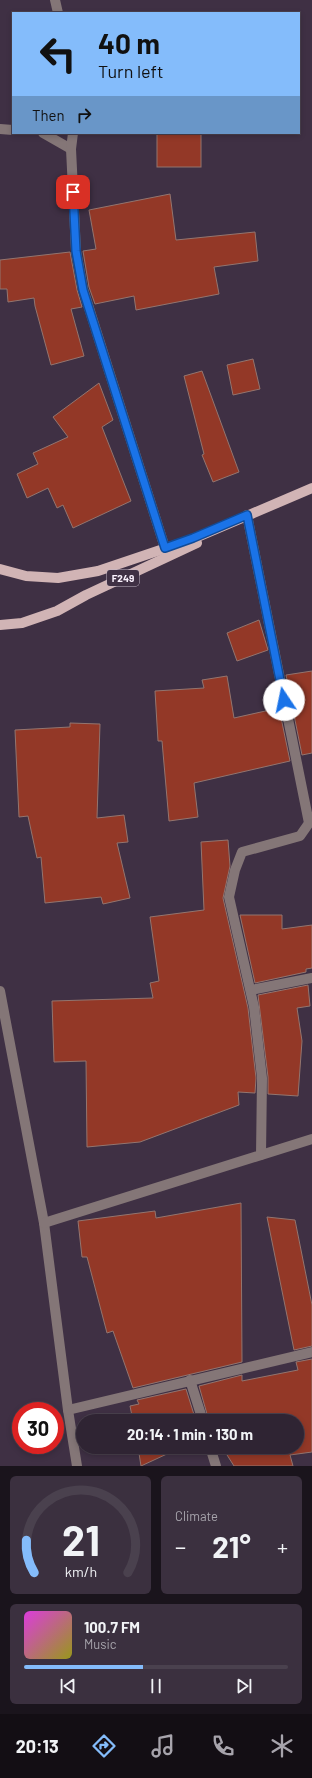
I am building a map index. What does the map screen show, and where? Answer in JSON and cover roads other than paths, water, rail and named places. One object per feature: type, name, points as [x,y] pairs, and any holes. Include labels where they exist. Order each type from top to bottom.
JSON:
[{"type":"main road","name":"F249","points":[[0,569],[26,576],[58,578],[98,571],[193,538],[312,488]]},
{"type":"main road","name":"F249","points":[[0,625],[22,623],[57,611],[86,595],[208,538],[245,516]]},
{"type":"street","points":[[55,0],[58,12]]},
{"type":"street","points":[[0,129],[12,130]]},
{"type":"street","points":[[45,134],[71,149]]},
{"type":"street","points":[[73,134],[71,149],[76,251],[83,290],[165,548]]},
{"type":"street","points":[[245,516],[309,823],[300,836],[242,852],[235,870],[229,897],[251,990],[262,1078],[261,1155]]},
{"type":"street","points":[[251,990],[312,978]]},
{"type":"street","points":[[0,990],[44,1222],[68,1410],[77,1466]]},
{"type":"street","points":[[44,1222],[312,1139]]},
{"type":"street","points":[[68,1410],[312,1352]]},
{"type":"street","points":[[190,1380],[201,1414]]},
{"type":"street","points":[[212,1454],[216,1466]]}]
